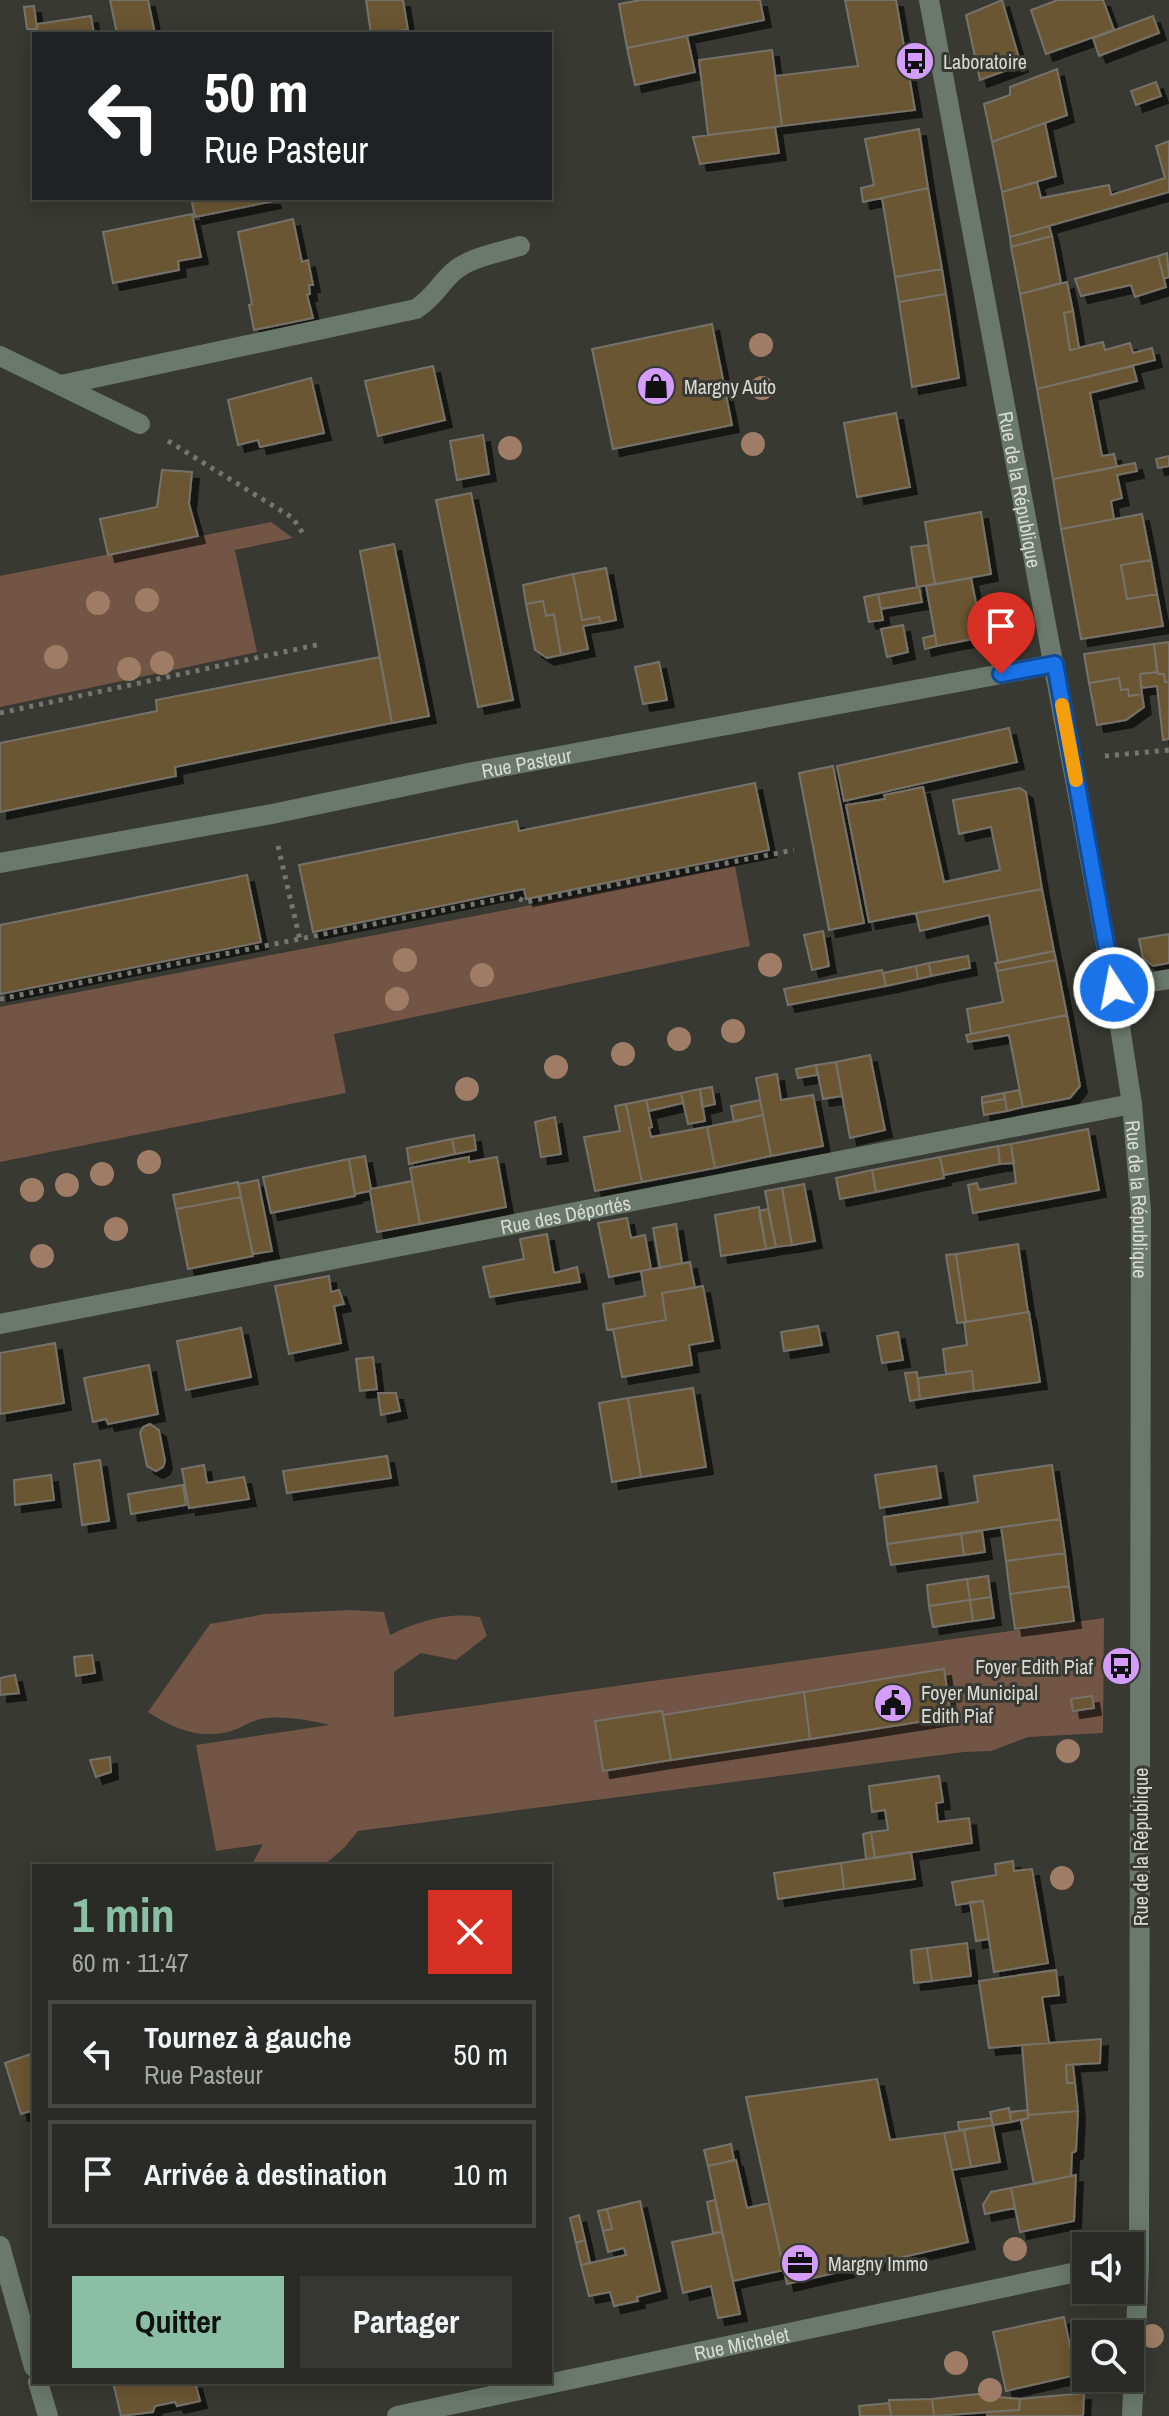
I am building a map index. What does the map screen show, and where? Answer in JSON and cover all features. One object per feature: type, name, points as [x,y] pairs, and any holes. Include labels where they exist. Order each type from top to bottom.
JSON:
[{"type":"street","name":"Rue de la République","points":[[932,1],[1114,988],[1132,1104],[1141,1210],[1142,1303],[1134,2232]]},
{"type":"street","points":[[61,385],[416,309],[432,299],[452,273],[466,263],[520,246]]},
{"type":"street","points":[[0,356],[140,424]]},
{"type":"street","name":"Rue Pasteur","points":[[0,863],[1055,664]]},
{"type":"street","points":[[1114,988],[1169,979]]},
{"type":"street","name":"Rue des Déportés","points":[[0,1324],[1132,1104]]},
{"type":"street","points":[[0,2246],[32,2360]]},
{"type":"street","name":"Rue Michelet","points":[[552,2383],[1072,2273]]},
{"type":"street","name":"Rue de la République","points":[[1132,2416],[1133,2304]]},
{"type":"street","points":[[39,2384],[48,2416]]},
{"type":"street","name":"Rue Michelet","points":[[397,2416],[548,2384]]},
{"type":"path","points":[[140,424],[293,518],[304,535]]},
{"type":"path","points":[[0,713],[321,644]]},
{"type":"path","points":[[1072,758],[1169,750]]},
{"type":"path","points":[[272,814],[300,940]]},
{"type":"path","points":[[0,999],[514,896],[526,902],[794,850]]},
{"type":"shaded area","points":[[271,522],[293,538],[235,550],[257,652],[0,707],[0,576]]},
{"type":"shaded area","points":[[735,866],[750,946],[334,1034],[346,1093],[0,1162],[0,1007]]},
{"type":"shaded area","points":[[351,1610],[384,1612],[390,1635],[434,1619],[480,1617],[487,1636],[456,1660],[421,1653],[394,1672],[394,1717],[1104,1618],[1103,1733],[1028,1737],[991,1751],[358,1831],[325,1864],[252,1864],[263,1844],[216,1851],[196,1745],[330,1725],[269,1718],[231,1731],[208,1734],[178,1728],[148,1712],[210,1624],[265,1614]]},
{"type":"building","points":[[110,0],[148,0],[155,32],[117,32]]},
{"type":"building","points":[[366,0],[403,0],[408,30],[371,32]]},
{"type":"building","points":[[641,0],[760,0],[764,20],[627,48],[619,4]]},
{"type":"building","points":[[845,0],[896,0],[915,110],[782,126],[775,76],[858,66]]},
{"type":"building","points":[[1002,0],[1021,65],[980,80],[966,15]]},
{"type":"building","points":[[1058,0],[1103,0],[1114,30],[1046,54],[1031,10]]},
{"type":"building","points":[[34,6],[37,29],[27,29],[24,7]]},
{"type":"building","points":[[91,16],[94,32],[38,32],[37,24]]},
{"type":"building","points":[[1153,16],[1159,33],[1099,56],[1093,38]]},
{"type":"building","points":[[687,36],[695,72],[635,85],[627,48]]},
{"type":"building","points":[[772,50],[782,126],[708,135],[699,60]]},
{"type":"building","points":[[1057,69],[1067,115],[992,142],[984,104],[1010,95],[1010,87]]},
{"type":"building","points":[[1156,82],[1161,96],[1136,105],[1131,91]]},
{"type":"building","points":[[1045,123],[1056,176],[1002,192],[992,142]]},
{"type":"building","points":[[775,127],[779,153],[700,164],[693,137]]},
{"type":"building","points":[[919,129],[928,188],[863,202],[861,188],[874,185],[865,139]]},
{"type":"building","points":[[1169,141],[1169,192],[1010,237],[1002,192],[1037,182],[1041,198],[1109,185],[1111,195],[1165,178],[1156,146]]},
{"type":"building","points":[[928,188],[942,269],[895,277],[882,198]]},
{"type":"building","points":[[191,200],[274,201],[195,217]]},
{"type":"building","points":[[192,214],[201,257],[178,261],[179,270],[113,283],[103,232]]},
{"type":"building","points":[[293,219],[302,262],[308,260],[313,285],[309,285],[310,294],[307,295],[313,318],[254,330],[238,232]]},
{"type":"building","points":[[1049,226],[1052,236],[1011,247],[1010,237]]},
{"type":"building","points":[[1052,236],[1061,283],[1020,294],[1011,247]]},
{"type":"building","points":[[1167,253],[1169,277],[1164,279],[1158,256]]},
{"type":"building","points":[[1158,256],[1166,287],[1135,297],[1131,285],[1081,296],[1075,279]]},
{"type":"building","points":[[942,269],[946,294],[899,302],[895,277]]},
{"type":"building","points":[[1067,282],[1073,311],[1064,313],[1070,350],[1103,342],[1105,350],[1130,343],[1133,353],[1152,348],[1155,360],[1037,389],[1020,294]]},
{"type":"building","points":[[946,294],[959,378],[912,387],[899,302]]},
{"type":"building","points":[[1073,311],[1079,348],[1070,350],[1064,313]]},
{"type":"building","points":[[712,324],[732,425],[613,449],[592,349]]},
{"type":"building","points":[[433,366],[445,420],[378,436],[365,381]]},
{"type":"building","points":[[1133,366],[1137,381],[1090,393],[1102,456],[1114,454],[1117,467],[1053,479],[1037,389]]},
{"type":"building","points":[[311,378],[324,433],[260,447],[258,440],[238,445],[228,400]]},
{"type":"building","points":[[896,413],[910,487],[857,497],[844,423]]},
{"type":"building","points":[[483,435],[489,474],[457,480],[450,441]]},
{"type":"building","points":[[1169,456],[1169,466],[1158,468],[1156,459]]},
{"type":"building","points":[[1135,463],[1137,471],[1117,475],[1122,498],[1111,501],[1114,519],[1061,529],[1053,479]]},
{"type":"building","points":[[162,470],[192,472],[189,504],[198,536],[108,555],[100,519],[157,507]]},
{"type":"building","points":[[471,493],[513,700],[478,707],[436,500]]},
{"type":"building","points":[[981,512],[991,574],[935,584],[925,522]]},
{"type":"building","points":[[1142,514],[1151,560],[1121,565],[1127,599],[1157,594],[1163,626],[1081,639],[1061,529]]},
{"type":"building","points":[[394,544],[429,716],[392,723],[360,551]]},
{"type":"building","points":[[928,545],[935,584],[917,587],[911,547]]},
{"type":"building","points":[[1151,560],[1157,594],[1127,599],[1121,565]]},
{"type":"building","points":[[606,568],[616,620],[601,623],[599,617],[582,620],[573,574]]},
{"type":"building","points":[[573,574],[582,620],[599,617],[601,623],[583,626],[588,649],[561,655],[554,614],[546,616],[543,601],[526,604],[523,585]]},
{"type":"building","points":[[971,578],[983,637],[937,646],[926,586]]},
{"type":"building","points":[[919,587],[922,602],[881,609],[878,594]]},
{"type":"building","points":[[878,594],[883,620],[869,622],[864,597]]},
{"type":"building","points":[[543,601],[546,616],[554,614],[561,655],[547,658],[535,650],[526,604]]},
{"type":"building","points":[[903,625],[908,652],[887,657],[881,629]]},
{"type":"building","points":[[935,635],[937,646],[925,649],[923,638]]},
{"type":"building","points":[[1169,642],[1169,682],[1165,682],[1164,674],[1158,674],[1154,644]]},
{"type":"building","points":[[1154,644],[1157,672],[1140,674],[1142,694],[1129,696],[1128,689],[1121,690],[1119,678],[1089,683],[1084,654]]},
{"type":"building","points":[[380,657],[392,723],[175,767],[176,776],[0,812],[0,743],[157,711],[156,700]]},
{"type":"building","points":[[659,662],[667,700],[643,704],[635,667]]},
{"type":"building","points":[[1140,674],[1164,674],[1165,682],[1169,682],[1169,739],[1163,740],[1157,686],[1141,688]]},
{"type":"building","points":[[1119,678],[1121,690],[1128,689],[1129,696],[1142,694],[1144,707],[1126,720],[1097,725],[1089,683]]},
{"type":"building","points":[[1009,728],[1017,762],[844,801],[837,766]]},
{"type":"building","points":[[833,766],[864,923],[829,930],[799,773]]},
{"type":"building","points":[[755,783],[769,850],[526,899],[524,889],[313,932],[299,865],[517,821],[519,831]]},
{"type":"building","points":[[923,787],[944,882],[1000,870],[991,827],[959,834],[953,800],[1020,788],[1026,792],[1042,889],[869,922],[846,805],[885,799],[884,795]]},
{"type":"building","points":[[247,875],[261,942],[0,994],[0,925]]},
{"type":"building","points":[[1042,889],[1054,951],[998,963],[989,915],[920,931],[916,913]]},
{"type":"building","points":[[823,931],[829,966],[812,970],[804,935]]},
{"type":"building","points":[[1169,934],[1169,963],[1153,966],[1143,958],[1139,939]]},
{"type":"building","points":[[1054,951],[1056,960],[997,971],[995,963]]},
{"type":"building","points":[[968,956],[970,968],[931,976],[929,963]]},
{"type":"building","points":[[1056,960],[1067,1015],[971,1034],[967,1009],[1003,1002],[997,971]]},
{"type":"building","points":[[929,963],[931,976],[918,979],[916,966]]},
{"type":"building","points":[[916,966],[918,979],[886,986],[883,973]]},
{"type":"building","points":[[882,970],[886,986],[788,1005],[784,989]]},
{"type":"building","points":[[1067,1015],[1080,1086],[1070,1098],[1023,1107],[1009,1035],[968,1042],[966,1035]]},
{"type":"building","points":[[870,1055],[885,1130],[850,1138],[836,1062]]},
{"type":"building","points":[[836,1062],[842,1096],[823,1099],[816,1065]]},
{"type":"building","points":[[816,1065],[817,1075],[798,1078],[796,1069]]},
{"type":"building","points":[[777,1074],[781,1100],[813,1095],[823,1146],[771,1156],[756,1078]]},
{"type":"building","points":[[712,1087],[715,1104],[702,1107],[700,1089]]},
{"type":"building","points":[[700,1089],[705,1121],[688,1124],[681,1093]]},
{"type":"building","points":[[1019,1090],[1023,1107],[1007,1111],[1004,1093]]},
{"type":"building","points":[[681,1093],[683,1103],[649,1111],[646,1100]]},
{"type":"building","points":[[1004,1093],[1005,1099],[982,1103],[982,1097]]},
{"type":"building","points":[[1005,1099],[1007,1111],[984,1115],[982,1103]]},
{"type":"building","points":[[646,1100],[651,1137],[707,1127],[715,1168],[642,1182],[626,1104]]},
{"type":"building","points":[[760,1100],[763,1115],[734,1122],[731,1106]]},
{"type":"building","points":[[626,1104],[642,1182],[595,1191],[584,1137],[620,1131],[615,1106]]},
{"type":"building","points":[[763,1115],[771,1156],[715,1168],[707,1127]]},
{"type":"building","points":[[555,1117],[561,1154],[541,1157],[535,1122]]},
{"type":"building","points":[[1088,1129],[1099,1190],[973,1213],[968,1185],[977,1183],[979,1190],[1016,1183],[1011,1144]]},
{"type":"building","points":[[474,1135],[476,1150],[455,1154],[452,1139]]},
{"type":"building","points":[[452,1139],[455,1154],[409,1164],[407,1148]]},
{"type":"building","points":[[1011,1144],[1014,1163],[1000,1164],[998,1146]]},
{"type":"building","points":[[998,1146],[1000,1164],[944,1175],[940,1157]]},
{"type":"building","points":[[365,1156],[371,1189],[412,1181],[420,1224],[377,1232],[370,1191],[355,1194],[349,1159]]},
{"type":"building","points":[[469,1157],[469,1162],[497,1157],[506,1207],[420,1224],[410,1168]]},
{"type":"building","points":[[940,1157],[944,1178],[876,1192],[872,1170]]},
{"type":"building","points":[[349,1159],[355,1196],[271,1213],[263,1177]]},
{"type":"building","points":[[872,1170],[876,1192],[840,1199],[836,1178]]},
{"type":"building","points":[[258,1180],[272,1251],[253,1254],[238,1184]]},
{"type":"building","points":[[238,1182],[241,1197],[176,1209],[173,1195]]},
{"type":"building","points":[[804,1184],[815,1241],[792,1245],[782,1188]]},
{"type":"building","points":[[782,1188],[792,1245],[776,1247],[765,1191]]},
{"type":"building","points":[[241,1197],[253,1256],[188,1269],[176,1209]]},
{"type":"building","points":[[759,1207],[766,1249],[721,1256],[715,1215]]},
{"type":"building","points":[[768,1209],[776,1247],[766,1249],[759,1211]]},
{"type":"building","points":[[627,1218],[631,1238],[645,1235],[651,1269],[609,1277],[598,1223]]},
{"type":"building","points":[[676,1224],[682,1263],[660,1268],[653,1228]]},
{"type":"building","points":[[547,1234],[554,1273],[577,1267],[580,1282],[490,1297],[483,1267],[524,1259],[520,1239]]},
{"type":"building","points":[[1018,1244],[1028,1312],[966,1322],[956,1254]]},
{"type":"building","points":[[956,1254],[966,1322],[957,1323],[946,1255]]},
{"type":"building","points":[[690,1262],[695,1288],[662,1293],[666,1320],[607,1330],[603,1304],[645,1296],[641,1271]]},
{"type":"building","points":[[329,1276],[331,1292],[339,1290],[344,1304],[334,1306],[341,1343],[289,1354],[275,1286]]},
{"type":"building","points":[[703,1286],[713,1341],[689,1345],[692,1365],[622,1377],[613,1329],[666,1320],[662,1293]]},
{"type":"building","points":[[1029,1312],[1040,1382],[974,1391],[972,1371],[946,1374],[943,1349],[967,1345],[964,1322]]},
{"type":"building","points":[[818,1326],[822,1345],[784,1351],[781,1332]]},
{"type":"building","points":[[241,1328],[251,1377],[186,1390],[177,1341]]},
{"type":"building","points":[[898,1332],[903,1360],[882,1363],[877,1336]]},
{"type":"building","points":[[55,1343],[64,1403],[0,1414],[0,1353]]},
{"type":"building","points":[[373,1357],[377,1389],[360,1391],[356,1359]]},
{"type":"building","points":[[149,1365],[158,1414],[108,1424],[106,1419],[93,1422],[84,1378]]},
{"type":"building","points":[[972,1371],[974,1391],[920,1399],[918,1378]]},
{"type":"building","points":[[917,1372],[920,1399],[910,1401],[905,1373]]},
{"type":"building","points":[[693,1388],[706,1467],[641,1477],[628,1398]]},
{"type":"building","points":[[378,1393],[396,1393],[400,1411],[381,1415]]},
{"type":"building","points":[[628,1398],[641,1477],[612,1482],[599,1403]]},
{"type":"building","points":[[150,1424],[159,1430],[165,1461],[163,1467],[156,1471],[147,1466],[140,1433],[143,1427]]},
{"type":"building","points":[[387,1456],[391,1478],[287,1493],[283,1471]]},
{"type":"building","points":[[100,1460],[109,1521],[82,1525],[74,1464]]},
{"type":"building","points":[[204,1465],[207,1483],[244,1477],[249,1499],[189,1508],[182,1469]]},
{"type":"building","points":[[1052,1465],[1060,1519],[887,1544],[884,1517],[978,1502],[974,1476]]},
{"type":"building","points":[[936,1466],[941,1498],[880,1508],[875,1475]]},
{"type":"building","points":[[51,1475],[54,1500],[15,1505],[14,1480]]},
{"type":"building","points":[[183,1485],[186,1505],[131,1514],[128,1494]]},
{"type":"building","points":[[1060,1519],[1065,1553],[1006,1561],[1001,1527]]},
{"type":"building","points":[[982,1531],[985,1552],[964,1555],[961,1534]]},
{"type":"building","points":[[961,1534],[964,1555],[891,1565],[887,1544]]},
{"type":"building","points":[[1065,1553],[1069,1586],[1010,1594],[1006,1561]]},
{"type":"building","points":[[988,1576],[991,1597],[970,1600],[967,1579]]},
{"type":"building","points":[[967,1579],[970,1600],[929,1606],[927,1585]]},
{"type":"building","points":[[1069,1586],[1074,1621],[1015,1629],[1010,1594]]},
{"type":"building","points":[[991,1597],[994,1618],[973,1621],[970,1600]]},
{"type":"building","points":[[970,1600],[973,1621],[933,1627],[929,1606]]},
{"type":"building","points":[[92,1655],[95,1673],[76,1676],[74,1657]]},
{"type":"building","points":[[944,1669],[951,1717],[810,1739],[804,1692]]},
{"type":"building","points":[[15,1675],[19,1693],[0,1695],[0,1678]]},
{"type":"building","points":[[804,1692],[810,1739],[671,1760],[663,1715]]},
{"type":"building","points":[[1092,1696],[1094,1708],[1073,1711],[1071,1699]]},
{"type":"building","points":[[662,1711],[671,1760],[603,1771],[595,1721]]},
{"type":"building","points":[[110,1757],[111,1772],[96,1777],[90,1760]]},
{"type":"building","points":[[939,1776],[943,1802],[936,1803],[938,1822],[969,1818],[972,1843],[875,1858],[871,1832],[888,1830],[885,1810],[872,1812],[869,1786]]},
{"type":"building","points":[[871,1832],[875,1858],[866,1859],[863,1834]]},
{"type":"building","points":[[911,1852],[915,1879],[844,1889],[841,1863]]},
{"type":"building","points":[[1013,1861],[1014,1871],[1032,1869],[1048,1963],[994,1972],[983,1901],[956,1905],[952,1882],[996,1875],[995,1864]]},
{"type":"building","points":[[841,1863],[844,1889],[778,1899],[774,1873]]},
{"type":"building","points":[[983,1901],[989,1939],[976,1941],[970,1902]]},
{"type":"building","points":[[967,1943],[971,1976],[932,1981],[927,1948]]},
{"type":"building","points":[[927,1948],[932,1981],[914,1983],[911,1950]]},
{"type":"building","points":[[1056,1970],[1059,1995],[1042,1997],[1049,2043],[989,2048],[979,1981]]},
{"type":"building","points":[[1101,2039],[1100,2063],[1066,2065],[1067,2083],[1075,2083],[1078,2111],[1028,2115],[1022,2045]]},
{"type":"building","points":[[32,2054],[32,2111],[21,2114],[5,2063]]},
{"type":"building","points":[[1066,2065],[1073,2065],[1075,2083],[1067,2083]]},
{"type":"building","points":[[877,2079],[890,2140],[944,2133],[968,2242],[787,2284],[746,2097]]},
{"type":"building","points":[[1009,2108],[1011,2122],[993,2125],[990,2112]]},
{"type":"building","points":[[1028,2110],[1028,2118],[1011,2122],[1010,2112]]},
{"type":"building","points":[[1078,2111],[1071,2176],[1034,2184],[1021,2121],[1028,2115]]},
{"type":"building","points":[[991,2118],[993,2125],[959,2130],[958,2122]]},
{"type":"building","points":[[993,2125],[1000,2162],[971,2167],[964,2130]]},
{"type":"building","points":[[964,2130],[971,2167],[952,2170],[944,2133]]},
{"type":"building","points":[[731,2144],[734,2160],[708,2166],[704,2150]]},
{"type":"building","points":[[736,2160],[747,2208],[769,2203],[784,2270],[733,2281],[708,2166]]},
{"type":"building","points":[[1076,2175],[1074,2221],[1020,2232],[1011,2188]]},
{"type":"building","points":[[1011,2188],[1015,2208],[985,2214],[983,2205],[991,2192]]},
{"type":"building","points":[[715,2200],[722,2232],[713,2233],[707,2202]]},
{"type":"building","points":[[640,2201],[660,2291],[637,2297],[638,2301],[614,2306],[610,2292],[589,2296],[581,2265],[626,2255],[624,2248],[608,2252],[603,2231],[612,2229],[607,2209]]},
{"type":"building","points":[[607,2209],[612,2229],[603,2231],[598,2211]]},
{"type":"building","points":[[579,2215],[585,2240],[576,2243],[570,2218]]},
{"type":"building","points":[[722,2232],[740,2314],[718,2318],[711,2286],[683,2293],[672,2242]]},
{"type":"building","points":[[585,2240],[590,2263],[581,2265],[576,2243]]},
{"type":"building","points":[[1064,2317],[1072,2356],[1072,2376],[1006,2391],[993,2332]]},
{"type":"building","points":[[113,2384],[196,2384],[200,2401],[177,2406],[175,2402],[155,2406],[153,2412],[121,2416]]},
{"type":"building","points":[[987,2393],[988,2396],[1020,2399],[1019,2410],[934,2416],[932,2399]]},
{"type":"building","points":[[1084,2393],[1083,2416],[987,2416],[987,2412],[1019,2410],[1020,2399]]},
{"type":"building","points":[[932,2399],[934,2416],[891,2416],[889,2400]]},
{"type":"building","points":[[889,2403],[891,2416],[860,2416],[859,2406]]},
{"type":"slow traffic","points":[[1062,705],[1076,780]]},
{"type":"place","name":"Laboratoire","points":[[915,61]]},
{"type":"place","name":"Margny Auto","points":[[656,386]]},
{"type":"place","name":"Foyer Edith Piaf","points":[[1121,1666]]},
{"type":"place","name":"Foyer Municipal Edith Piaf","points":[[893,1703]]},
{"type":"place","name":"Margny Immo","points":[[800,2263]]},
{"type":"route","points":[[1001,674],[1055,664],[1114,988]]}]
